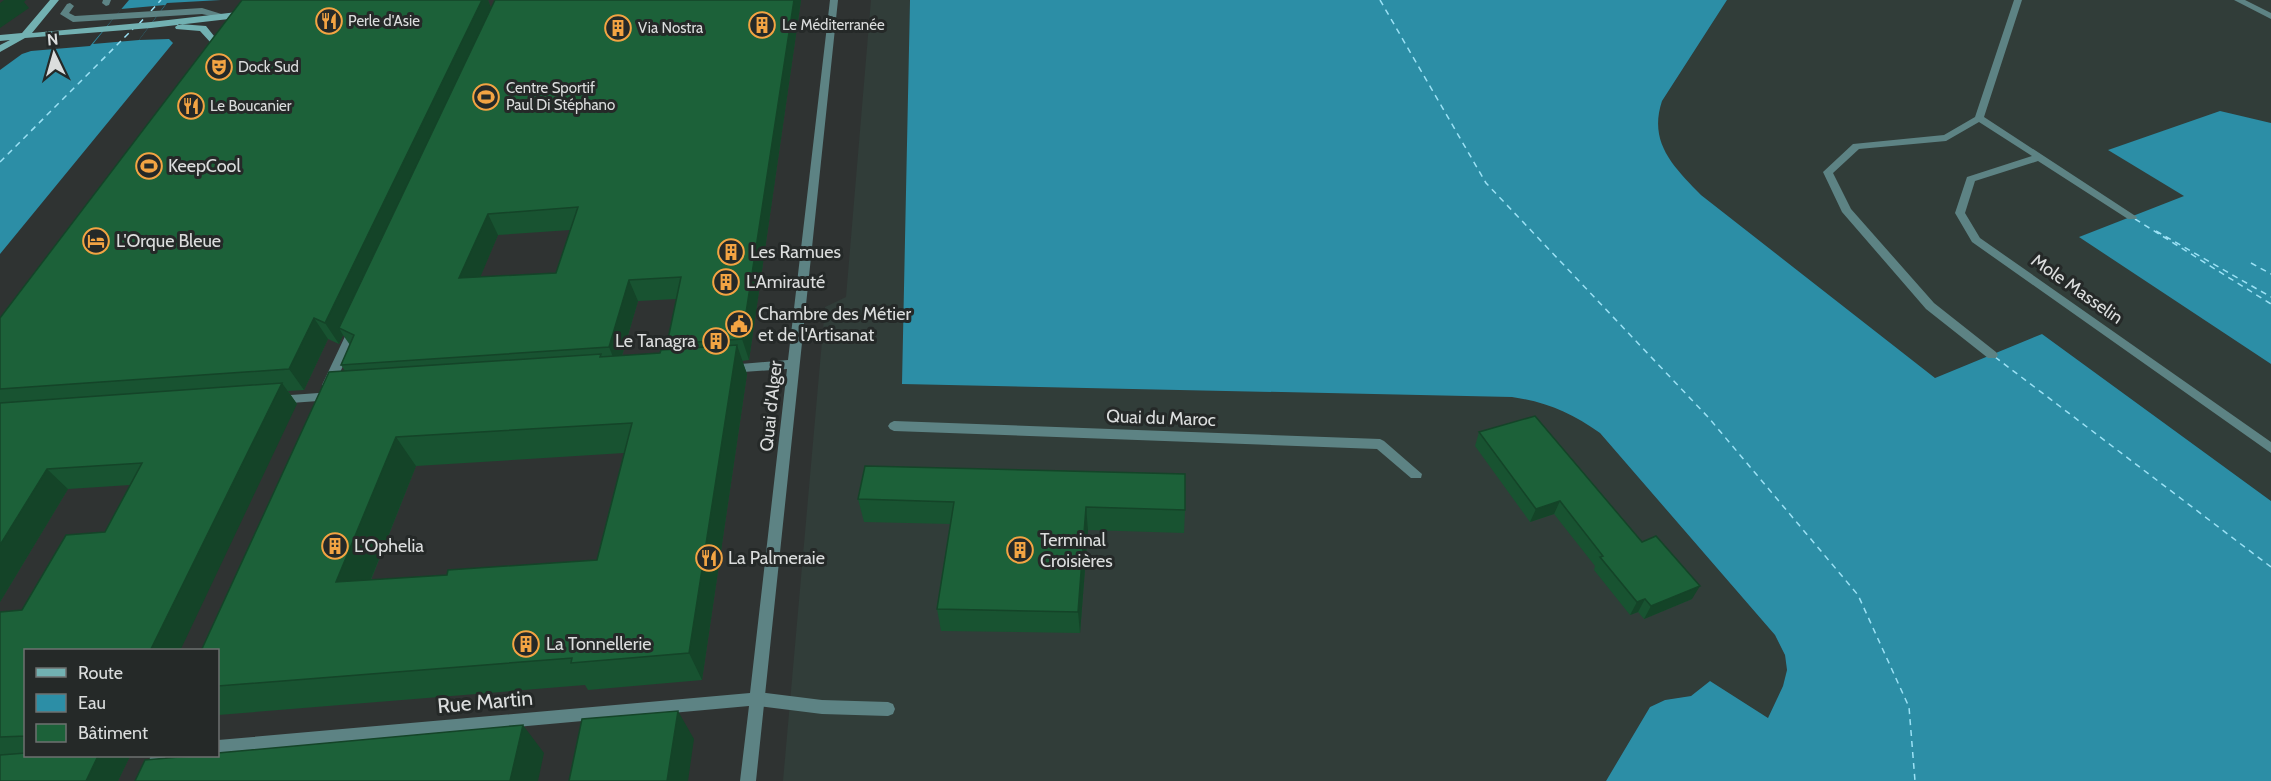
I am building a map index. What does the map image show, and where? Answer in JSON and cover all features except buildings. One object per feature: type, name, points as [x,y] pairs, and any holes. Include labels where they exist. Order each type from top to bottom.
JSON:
[{"type":"main road","points":[[0,49],[25,35],[55,0]]},
{"type":"main road","points":[[0,38],[150,25],[224,16],[238,11],[259,13]]},
{"type":"main road","points":[[150,25],[203,28],[219,34]]},
{"type":"street","name":"Quai d'Alger","points":[[748,781],[834,0]]},
{"type":"street","points":[[1992,355],[1930,306],[1846,210],[1828,172],[1856,146],[1946,138],[1979,118],[2018,0]]},
{"type":"street","points":[[2238,0],[2271,16]]},
{"type":"street","points":[[70,6],[64,14],[73,19],[202,11],[224,16]]},
{"type":"street","points":[[207,50],[238,11]]},
{"type":"street","points":[[1979,118],[2132,217]]},
{"type":"street","name":"Mole Masselin","points":[[2040,157],[1971,179],[1960,213],[1976,240],[2271,448]]},
{"type":"street","points":[[320,403],[361,315]]},
{"type":"street","points":[[719,370],[794,364]]},
{"type":"street","points":[[260,401],[320,403],[343,395]]},
{"type":"street","name":"Quai du Maroc","points":[[894,426],[1380,444],[1416,474]]},
{"type":"street","name":"Rue Martin","points":[[219,747],[757,699],[822,707],[888,709]]},
{"type":"street","points":[[147,781],[158,757]]},
{"type":"shaded area","points":[[871,0],[910,0],[905,298],[1533,400],[1557,407],[1579,418],[1600,433],[1775,635],[1785,655],[1787,670],[1783,686],[1768,718],[1710,681],[1691,696],[1665,700],[1650,707],[1606,781],[783,781],[825,307],[846,297]]},
{"type":"shaded area","points":[[1727,0],[2271,0],[2271,123],[2220,112],[2109,150],[2185,196],[2080,237],[2271,364],[2271,501],[2042,334],[1935,378],[1701,195],[1676,170],[1664,151],[1658,134],[1656,117],[1662,101]]},
{"type":"water","points":[[129,0],[221,0],[167,3],[139,40],[169,39],[173,43],[0,254],[0,70],[22,54],[31,51],[90,46]]},
{"type":"water","points":[[910,0],[1727,0],[1662,101],[1659,116],[1658,129],[1666,153],[1701,195],[1935,378],[2042,334],[2271,501],[2271,781],[1606,781],[1650,707],[1665,700],[1691,696],[1710,681],[1768,718],[1783,686],[1787,670],[1785,655],[1775,635],[1600,433],[1579,420],[1547,405],[1512,397],[902,384]]},
{"type":"water","points":[[2220,111],[2271,123],[2271,364],[2079,237],[2184,196],[2108,150]]},
{"type":"pier","points":[[165,5],[139,40],[93,44],[121,9]]},
{"type":"ferry route","points":[[151,11],[161,0]]},
{"type":"ferry route","points":[[1380,0],[1486,183],[1708,417],[1858,595],[1909,707],[1915,781]]},
{"type":"ferry route","points":[[139,24],[146,16]]},
{"type":"ferry route","points":[[0,162],[133,29]]},
{"type":"ferry route","points":[[2135,219],[2271,304]]},
{"type":"ferry route","points":[[2156,231],[2271,297]]},
{"type":"ferry route","points":[[2251,263],[2271,274]]},
{"type":"ferry route","points":[[1995,357],[2271,567]]},
{"type":"place","name":"Perle d'Asie","points":[[329,21]]},
{"type":"place","name":"Le Méditerranée","points":[[762,25]]},
{"type":"place","name":"Via Nostra","points":[[618,28]]},
{"type":"place","name":"Dock Sud","points":[[219,67]]},
{"type":"place","name":"Centre Sportif Paul Di Stéphano","points":[[486,97]]},
{"type":"place","name":"Le Boucanier","points":[[191,106]]},
{"type":"place","name":"KeepCool","points":[[149,166]]},
{"type":"place","name":"L'Orque Bleue","points":[[96,241]]},
{"type":"place","name":"Les Ramues","points":[[731,252]]},
{"type":"place","name":"L'Amirauté","points":[[726,282]]},
{"type":"place","name":"Chambre des Métier et de l'Artisanat","points":[[739,324]]},
{"type":"place","name":"Le Tanagra","points":[[716,341]]},
{"type":"place","name":"L'Ophelia","points":[[335,546]]},
{"type":"place","name":"Terminal Croisières","points":[[1020,550]]},
{"type":"place","name":"La Palmeraie","points":[[709,558]]},
{"type":"place","name":"La Tonnellerie","points":[[526,644]]}]
